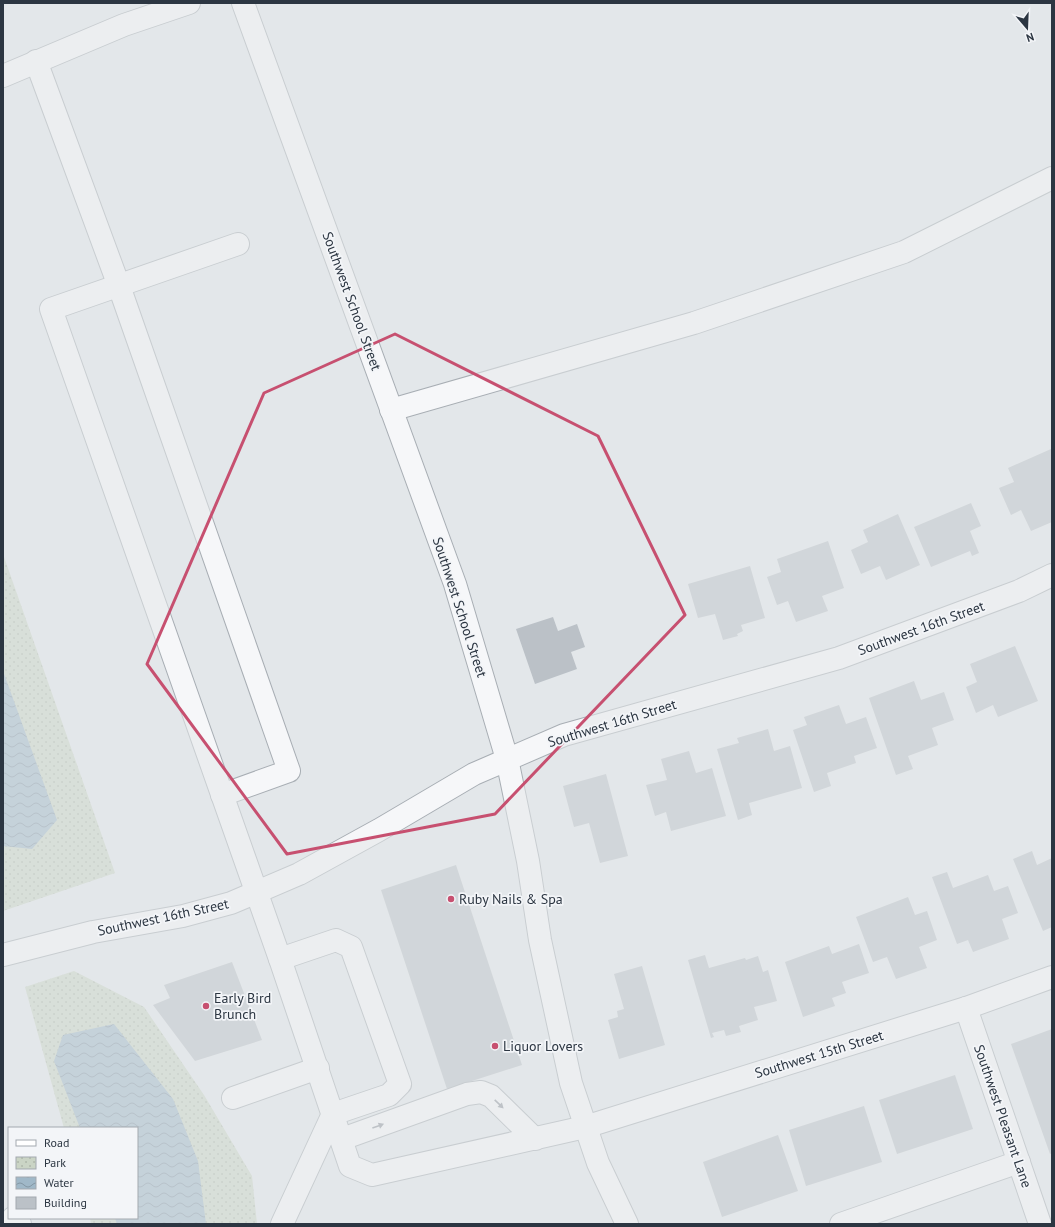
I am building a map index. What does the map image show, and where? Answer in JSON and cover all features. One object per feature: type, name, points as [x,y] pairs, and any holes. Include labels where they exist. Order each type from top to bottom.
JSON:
[{"type":"street","points":[[3,76],[124,25],[189,3]]},
{"type":"street","name":"Southwest School Street","points":[[243,3],[455,584],[507,759],[528,860],[540,940],[571,1083],[598,1163],[627,1224]]},
{"type":"street","points":[[36,61],[119,286],[289,771],[222,795]]},
{"type":"street","points":[[391,410],[694,323],[904,252],[1052,178]]},
{"type":"street","points":[[238,244],[51,309],[342,1139],[468,1094],[481,1092],[491,1096],[535,1138]]},
{"type":"street","name":"Southwest 16th Street","points":[[3,955],[93,932],[183,916],[231,903],[299,874],[379,830],[471,775],[564,736],[839,658],[1019,591],[1052,576]]},
{"type":"street","points":[[280,959],[336,940],[351,947],[400,1084],[389,1095],[333,1114],[282,1224]]},
{"type":"street","name":"Southwest 15th Street","points":[[342,1139],[350,1166],[372,1175],[585,1127],[966,1008],[1052,977]]},
{"type":"street","name":"Southwest Pleasant Lane","points":[[966,1008],[1040,1224]]},
{"type":"street","points":[[233,1098],[318,1068]]},
{"type":"street","points":[[842,1224],[1019,1162]]},
{"type":"highlighted area","points":[[395,334],[598,436],[685,615],[495,814],[287,854],[147,664],[264,393]]},
{"type":"green space","points":[[3,554],[115,873],[3,911]]},
{"type":"green space","points":[[74,971],[144,1007],[204,1095],[252,1176],[257,1224],[91,1224],[90,1219],[138,1219],[138,1127],[64,1127],[25,987]]},
{"type":"water","points":[[3,671],[57,820],[32,849],[3,846]]},
{"type":"water","points":[[114,1024],[173,1099],[198,1161],[206,1224],[117,1224],[115,1219],[138,1219],[138,1127],[80,1127],[54,1061],[63,1035]]},
{"type":"building","points":[[1051,449],[1052,522],[1031,531],[1021,510],[1011,515],[999,488],[1014,482],[1008,468]]},
{"type":"building","points":[[971,503],[981,526],[970,531],[979,553],[972,556],[970,551],[931,567],[914,527]]},
{"type":"building","points":[[898,514],[920,565],[886,580],[880,566],[861,574],[851,550],[868,542],[863,530]]},
{"type":"building","points":[[828,541],[844,588],[822,596],[828,611],[796,622],[788,601],[777,605],[767,577],[781,572],[777,559]]},
{"type":"building","points":[[750,566],[765,618],[741,625],[743,631],[737,634],[738,636],[723,640],[715,614],[698,618],[688,584]]},
{"type":"building","points":[[553,617],[558,631],[577,624],[585,647],[571,652],[577,669],[535,684],[516,629]]},
{"type":"building","points":[[1015,646],[1038,701],[998,717],[993,705],[976,713],[966,687],[977,682],[970,664]]},
{"type":"building","points":[[914,681],[921,700],[944,692],[954,720],[932,728],[938,745],[908,756],[913,769],[896,775],[869,698]]},
{"type":"building","points":[[839,705],[846,724],[866,717],[877,748],[854,756],[856,763],[827,773],[831,786],[814,792],[793,730],[807,725],[804,717]]},
{"type":"building","points":[[768,729],[774,751],[790,746],[802,788],[749,803],[752,815],[738,820],[717,749],[739,743],[737,738]]},
{"type":"building","points":[[689,751],[696,773],[712,768],[726,816],[671,831],[666,812],[655,816],[646,785],[667,780],[661,759]]},
{"type":"building","points":[[606,774],[628,856],[600,863],[589,823],[574,827],[563,786]]},
{"type":"building","points":[[1032,851],[1037,865],[1052,858],[1052,927],[1043,931],[1013,859]]},
{"type":"building","points":[[456,865],[522,1065],[447,1089],[381,890]]},
{"type":"building","points":[[947,872],[953,888],[988,875],[994,891],[1008,886],[1018,913],[1002,919],[1009,939],[973,952],[968,940],[957,944],[932,877]]},
{"type":"building","points":[[908,897],[915,915],[927,911],[937,940],[919,947],[927,968],[896,979],[887,957],[873,962],[856,917]]},
{"type":"building","points":[[859,944],[869,973],[842,982],[846,993],[832,998],[835,1006],[803,1017],[785,962],[829,946],[832,954]]},
{"type":"building","points":[[705,955],[709,968],[758,956],[763,972],[768,970],[777,1001],[754,1007],[758,1020],[739,1026],[741,1032],[726,1036],[724,1030],[712,1033],[714,1037],[711,1038],[688,960]]},
{"type":"building","points":[[232,962],[262,1040],[195,1061],[153,1005],[170,998],[164,985]]},
{"type":"building","points":[[642,966],[665,1045],[619,1059],[608,1020],[618,1017],[617,1011],[624,1009],[614,974]]},
{"type":"building","points":[[1052,1029],[1052,1153],[1050,1154],[1011,1044]]},
{"type":"building","points":[[955,1075],[973,1129],[897,1154],[879,1100]]},
{"type":"building","points":[[864,1106],[882,1162],[806,1186],[789,1130]]},
{"type":"building","points":[[778,1135],[798,1191],[722,1217],[703,1162]]},
{"type":"place","name":"Ruby Nails & Spa","points":[[451,899]]},
{"type":"place","name":"Early Bird Brunch","points":[[206,1006]]},
{"type":"place","name":"Liquor Lovers","points":[[495,1046]]}]
